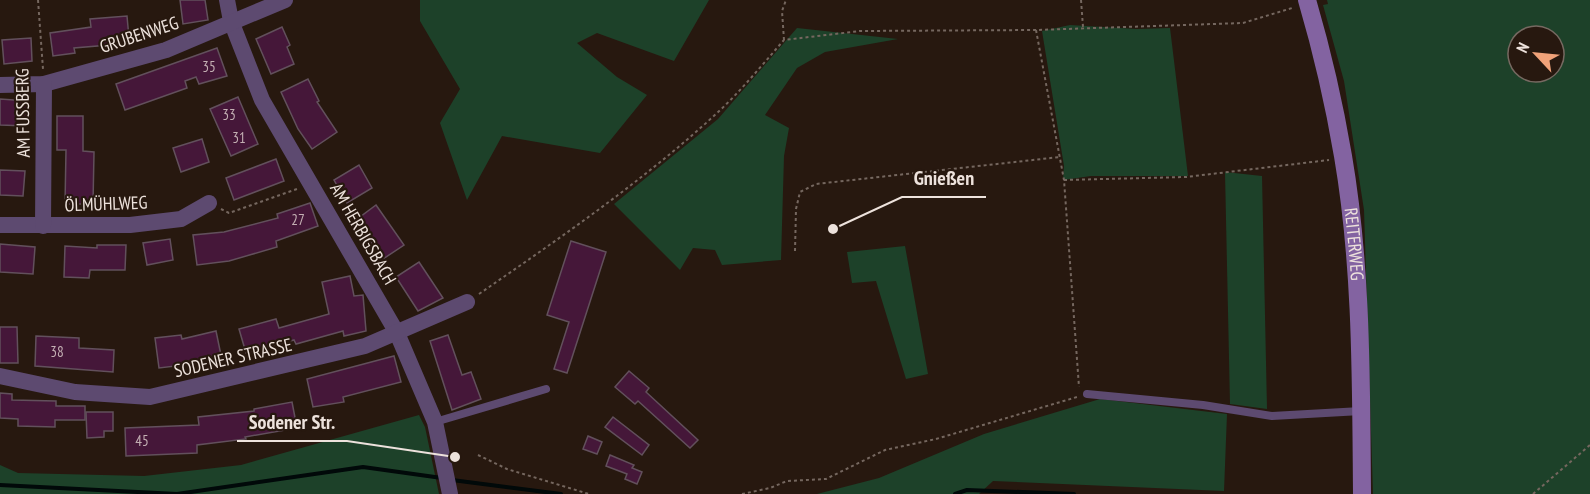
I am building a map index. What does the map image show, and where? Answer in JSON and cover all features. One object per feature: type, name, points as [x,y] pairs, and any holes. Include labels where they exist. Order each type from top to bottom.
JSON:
[{"type":"street","name":"AM HERBIGSBACH","points":[[227,0],[231,21],[262,99],[397,333],[435,422],[450,494]]},
{"type":"street","name":"GRUBENWEG","points":[[0,85],[44,84],[165,50],[285,0]]},
{"type":"street","name":"REITERWEG","points":[[1307,1],[1326,69],[1344,158],[1358,318],[1362,494]]},
{"type":"street","name":"AM FUSSBERG","points":[[43,226],[44,84]]},
{"type":"street","name":"ÖLMÜHLWEG","points":[[0,225],[130,225],[181,219],[208,203]]},
{"type":"street","name":"SODENER STRASSE","points":[[0,376],[75,392],[150,397],[365,346],[467,302]]},
{"type":"lane","points":[[435,422],[546,389]]},
{"type":"lane","points":[[1087,394],[1203,405],[1272,416],[1361,411]]},
{"type":"path","name":"AM FUSSBERG","points":[[38,0],[44,84]]},
{"type":"path","points":[[784,40],[782,11],[786,0]]},
{"type":"path","points":[[1081,0],[1083,27]]},
{"type":"path","points":[[467,302],[556,242],[645,173],[716,114],[784,40],[860,31],[1036,30],[1243,23],[1307,1]]},
{"type":"path","points":[[1036,30],[1064,180],[1080,390],[1087,394]]},
{"type":"path","points":[[795,251],[796,209],[800,192],[816,184],[1060,157]]},
{"type":"path","points":[[1064,180],[1186,177],[1344,158]]},
{"type":"path","points":[[230,213],[311,184]]},
{"type":"path","points":[[742,494],[770,488],[787,481],[826,479],[885,450],[936,440],[1087,394]]},
{"type":"path","points":[[1533,494],[1590,446]]},
{"type":"path","points":[[478,455],[507,469],[589,494]]},
{"type":"green space","points":[[420,0],[709,0],[674,61],[597,33],[577,43],[617,77],[647,95],[600,153],[502,136],[467,200],[440,123],[460,89],[420,21]]},
{"type":"green space","points":[[1327,0],[1590,0],[1590,494],[1373,494],[1364,210],[1344,81],[1323,5],[1328,4]]},
{"type":"green space","points":[[1070,25],[1137,29],[1170,28],[1188,176],[1091,176],[1063,180],[1064,166],[1042,31]]},
{"type":"green space","points":[[797,28],[898,39],[825,52],[797,68],[765,115],[789,128],[784,156],[781,260],[722,265],[715,250],[693,248],[680,270],[614,204],[718,119]]},
{"type":"green space","points":[[1225,172],[1262,176],[1267,409],[1230,404]]},
{"type":"green space","points":[[905,246],[928,374],[906,379],[876,281],[852,283],[847,252]]},
{"type":"green space","points":[[1100,399],[1227,414],[1224,491],[993,481],[979,494],[817,494],[879,478],[984,434]]},
{"type":"green space","points":[[419,415],[425,427],[439,494],[0,494],[0,465],[18,473],[144,476],[241,465]]},
{"type":"building","points":[[180,0],[205,0],[208,20],[183,24]]},
{"type":"building","points":[[127,16],[129,38],[109,40],[109,45],[74,48],[75,53],[53,56],[50,33],[91,27],[90,19]]},
{"type":"building","points":[[282,27],[290,45],[287,47],[294,64],[271,74],[256,39]]},
{"type":"building","points":[[31,38],[32,61],[4,64],[2,40]]},
{"type":"building","points":[[217,48],[227,76],[199,84],[196,77],[185,81],[187,88],[125,110],[116,84]]},
{"type":"building","points":[[308,79],[319,101],[317,102],[337,132],[312,149],[298,129],[281,92]]},
{"type":"building","points":[[238,97],[258,144],[231,156],[210,109]]},
{"type":"building","points":[[0,99],[28,101],[27,126],[0,125]]},
{"type":"building","points":[[57,116],[83,116],[83,151],[94,152],[93,204],[65,204],[66,150],[57,150]]},
{"type":"building","points":[[202,139],[209,162],[181,172],[173,148]]},
{"type":"building","points":[[276,159],[284,181],[234,200],[226,178]]},
{"type":"building","points":[[359,165],[372,188],[347,203],[334,180]]},
{"type":"building","points":[[0,170],[25,171],[23,196],[0,195]]},
{"type":"building","points":[[310,203],[318,226],[276,241],[277,247],[229,261],[197,265],[193,235],[224,232],[278,218],[277,214]]},
{"type":"building","points":[[376,205],[404,245],[383,259],[356,220]]},
{"type":"building","points":[[170,239],[173,260],[147,265],[143,243]]},
{"type":"building","points":[[571,241],[606,252],[567,373],[554,369],[569,322],[547,315]]},
{"type":"building","points":[[0,244],[35,247],[33,274],[0,272]]},
{"type":"building","points":[[97,245],[126,245],[125,270],[90,270],[89,278],[64,277],[65,246],[97,248]]},
{"type":"building","points":[[419,262],[443,298],[418,311],[396,277]]},
{"type":"building","points":[[350,276],[354,296],[363,295],[366,331],[344,336],[343,331],[296,344],[294,340],[246,353],[239,329],[276,319],[279,328],[329,314],[322,282]]},
{"type":"building","points":[[0,327],[17,327],[18,363],[0,363]]},
{"type":"building","points":[[216,331],[222,360],[200,365],[200,363],[159,368],[155,338],[181,335],[182,339]]},
{"type":"building","points":[[448,335],[462,375],[471,372],[481,399],[452,410],[430,341]]},
{"type":"building","points":[[36,336],[79,338],[79,348],[114,350],[113,372],[35,366]]},
{"type":"building","points":[[394,356],[401,382],[343,397],[344,402],[313,407],[307,379]]},
{"type":"building","points":[[629,371],[649,388],[646,392],[698,440],[690,448],[638,401],[635,404],[615,387]]},
{"type":"building","points":[[0,393],[12,394],[12,400],[56,401],[56,406],[85,406],[85,420],[55,420],[55,427],[18,426],[18,419],[0,418]]},
{"type":"building","points":[[292,402],[297,428],[245,437],[246,439],[197,445],[197,453],[126,456],[125,428],[199,425],[198,417],[254,411],[254,409]]},
{"type":"building","points":[[86,412],[113,412],[113,431],[104,431],[104,437],[87,438]]},
{"type":"building","points":[[613,417],[649,445],[642,455],[605,427]]},
{"type":"building","points":[[588,436],[602,442],[597,454],[583,449]]},
{"type":"building","points":[[610,455],[634,465],[632,468],[642,472],[637,484],[625,479],[627,474],[606,466]]},
{"type":"waterway","points":[[0,485],[177,494],[363,467],[442,478]]},
{"type":"waterway","points":[[452,480],[561,494]]},
{"type":"waterway","points":[[955,494],[967,490],[1074,494]]},
{"type":"place","name":"Gnießen","points":[[833,229]]},
{"type":"place","name":"Sodener Str.","points":[[455,457]]}]
